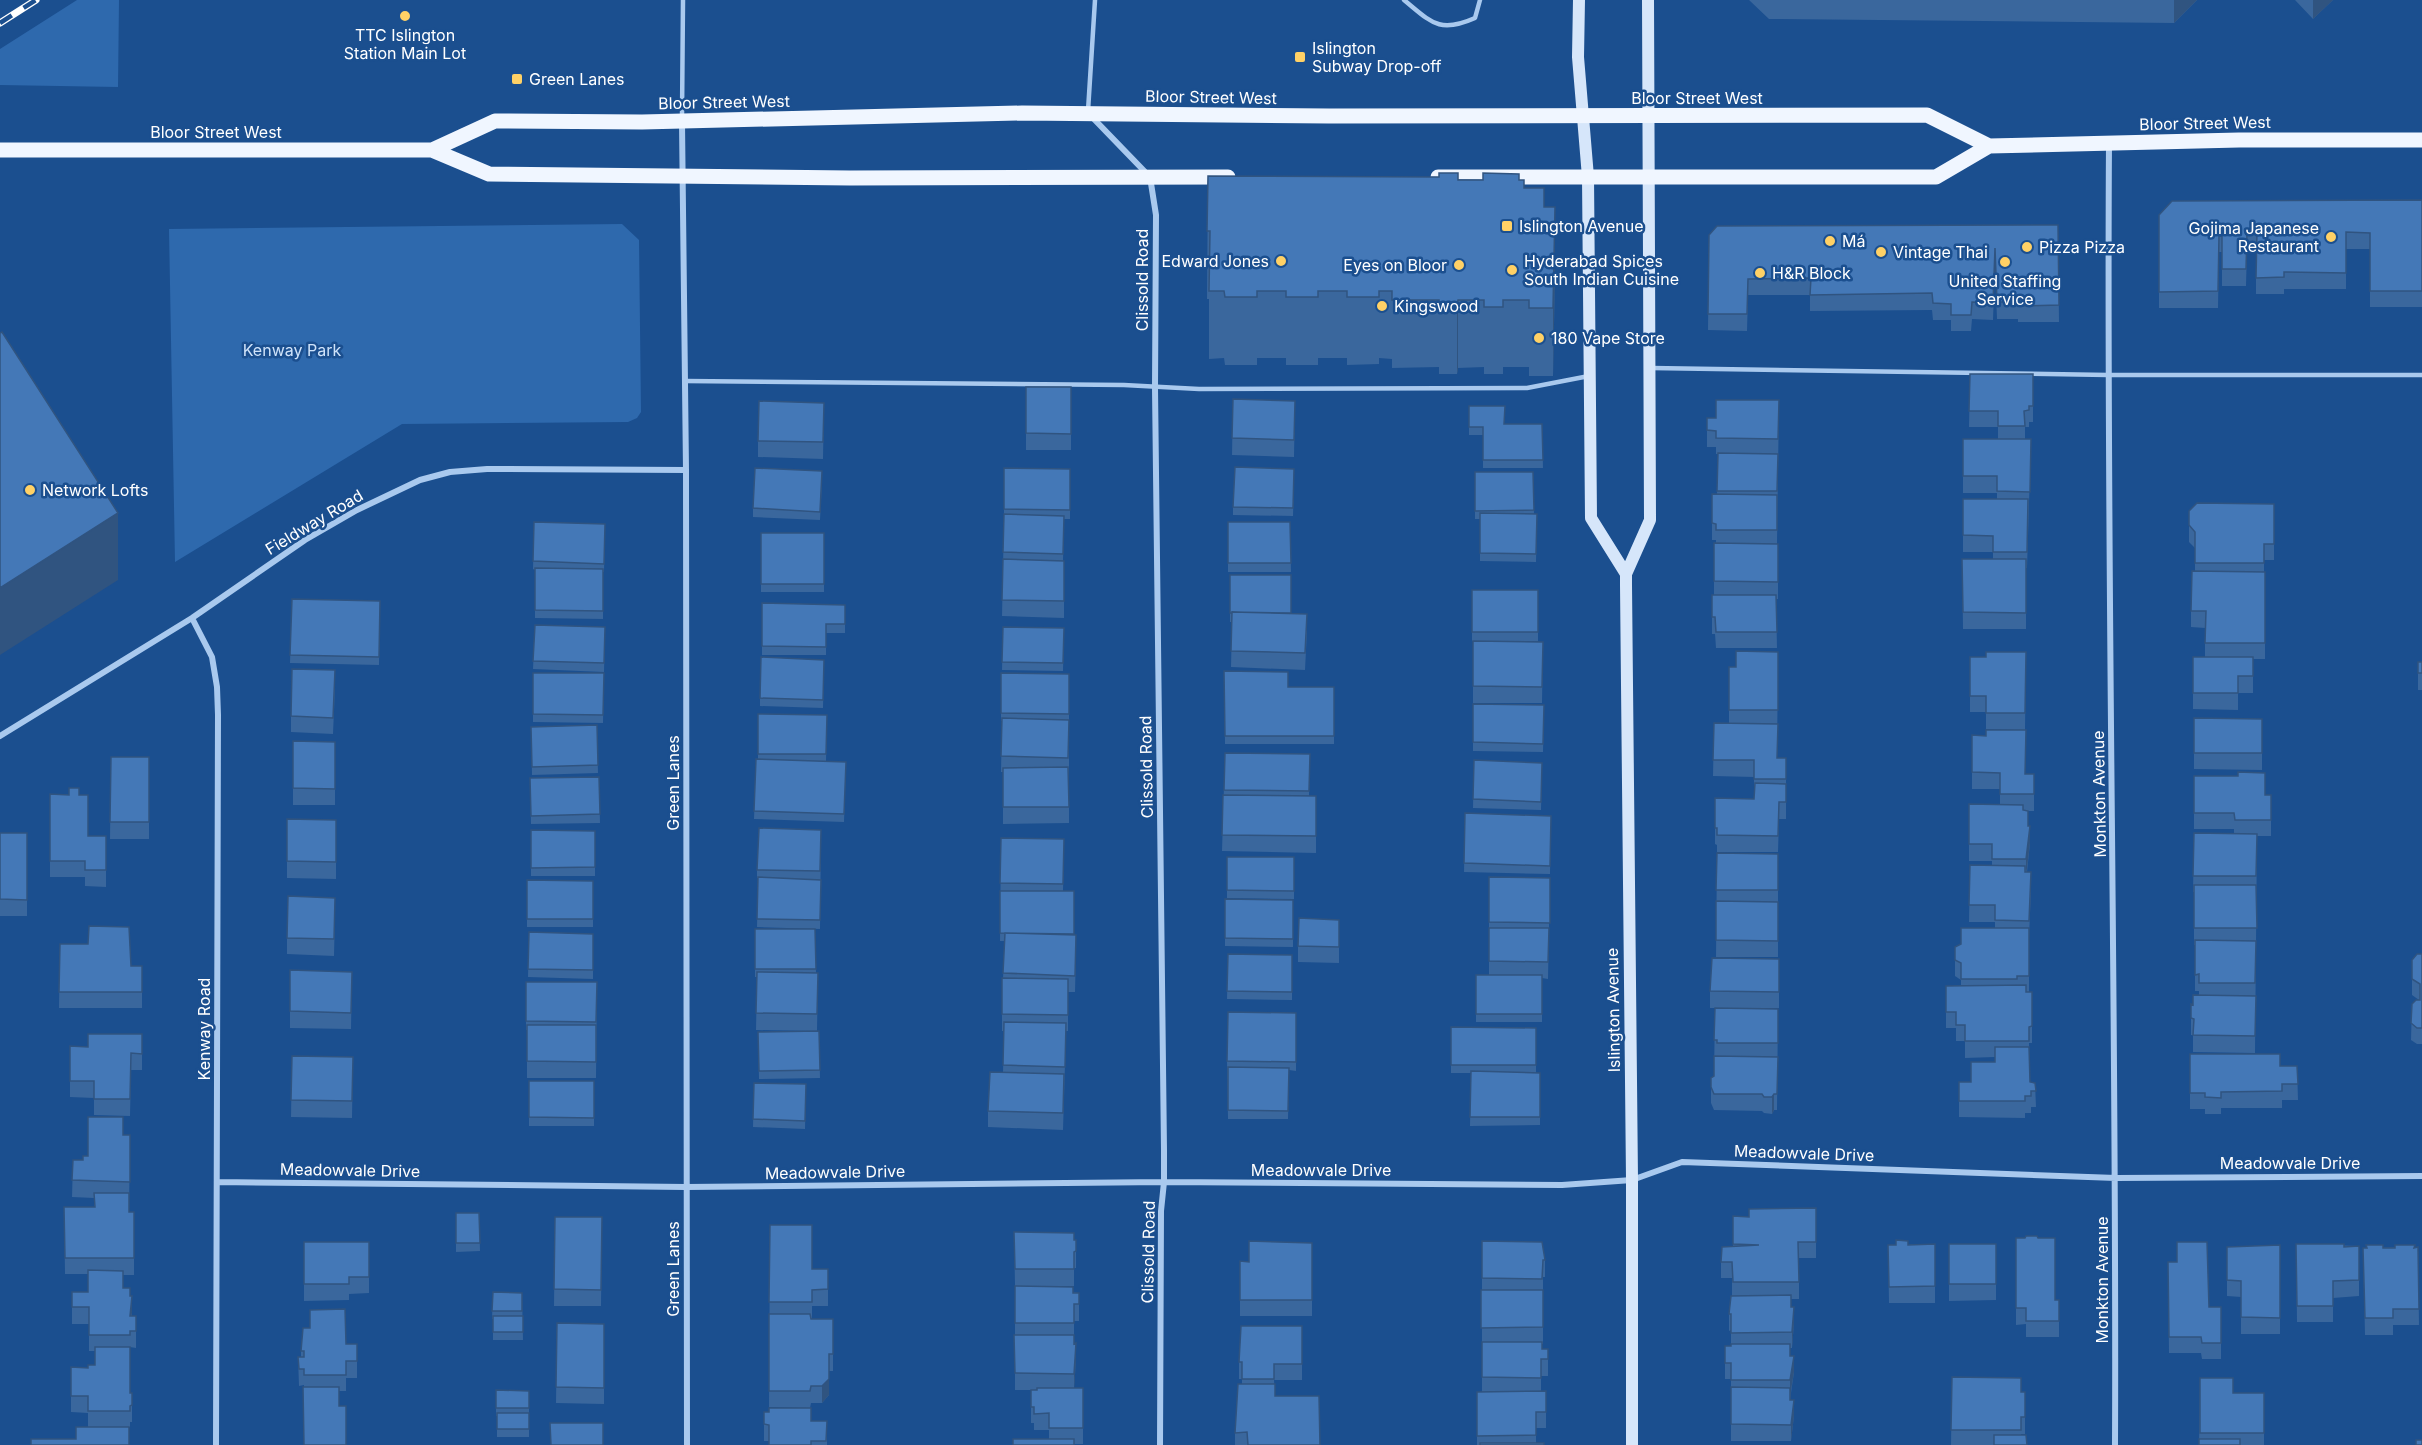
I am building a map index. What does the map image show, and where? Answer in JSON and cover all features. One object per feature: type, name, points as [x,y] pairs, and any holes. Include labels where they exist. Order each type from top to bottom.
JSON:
[{"type":"main road","points":[[1579,0],[1578,57],[1588,177],[1591,518],[1626,574]]},
{"type":"main road","name":"Islington Avenue","points":[[1632,1445],[1632,1180],[1626,574],[1650,520],[1648,0]]},
{"type":"main road","name":"Bloor Street West","points":[[432,150],[495,121],[682,121],[1088,113],[1927,115],[1989,146]]},
{"type":"main road","name":"Bloor Street West","points":[[1420,177],[1936,177],[1989,146],[2109,142],[2422,140]]},
{"type":"main road","name":"Bloor Street West","points":[[0,150],[432,150],[489,174],[850,178],[1244,177]]},
{"type":"street","points":[[1088,113],[1150,177]]},
{"type":"street","name":"Green Lanes","points":[[682,121],[686,470],[687,1445]]},
{"type":"street","name":"Monkton Avenue","points":[[2109,142],[2108,375],[2116,1178],[2115,1445]]},
{"type":"street","name":"Clissold Road","points":[[1150,177],[1155,214],[1164,1182],[1161,1211],[1160,1445]]},
{"type":"street","name":"Fieldway Road","points":[[0,735],[192,618],[305,540],[357,510],[420,480],[450,472],[487,468],[686,470]]},
{"type":"street","name":"Kenway Road","points":[[192,618],[212,657],[218,687],[216,1445]]},
{"type":"street","name":"Meadowvale Drive","points":[[217,1182],[686,1187],[1164,1182],[1562,1185],[1632,1180],[1682,1162],[2116,1178],[2422,1176]]},
{"type":"lane","points":[[682,121],[683,0]]},
{"type":"lane","points":[[1088,113],[1095,0]]},
{"type":"lane","points":[[1404,0],[1420,15],[1437,24],[1456,26],[1475,18],[1480,0]]},
{"type":"lane","points":[[1649,368],[2108,375],[2422,375]]},
{"type":"lane","points":[[685,381],[1124,385],[1155,388],[1527,387],[1589,376]]},
{"type":"green space","points":[[77,0],[119,0],[118,87],[0,85],[0,49]]},
{"type":"green space","name":"Kenway Park","points":[[622,224],[639,240],[641,412],[637,418],[628,422],[402,424],[175,562],[169,229]]},
{"type":"building","points":[[1439,173],[1458,173],[1458,180],[1483,180],[1483,173],[1519,174],[1519,180],[1524,180],[1524,188],[1544,188],[1544,207],[1555,207],[1553,308],[1529,308],[1529,300],[1503,300],[1503,307],[1484,307],[1484,300],[1458,300],[1457,307],[1439,307],[1439,300],[1392,300],[1392,291],[1379,291],[1379,297],[1347,297],[1347,291],[1318,291],[1318,297],[1286,297],[1286,291],[1257,291],[1257,297],[1225,297],[1224,291],[1209,291],[1208,176],[1439,177]]},
{"type":"building","points":[[2422,200],[2422,291],[2370,291],[2370,233],[2346,232],[2346,273],[2284,272],[2284,277],[2256,278],[2257,232],[2247,233],[2246,269],[2222,269],[2222,236],[2219,236],[2218,291],[2159,292],[2159,215],[2172,201]]},
{"type":"building","points":[[2058,225],[2059,305],[2018,306],[2018,302],[1997,302],[1995,248],[1993,303],[1972,302],[1971,315],[1951,315],[1951,304],[1933,303],[1932,293],[1810,295],[1811,278],[1748,279],[1747,314],[1708,314],[1709,235],[1717,226]]},
{"type":"building","points":[[2,332],[118,513],[0,588],[0,333]]},
{"type":"building","points":[[1970,374],[2033,374],[2033,406],[2029,406],[2029,410],[2024,411],[2025,426],[1998,426],[1998,411],[1969,411]]},
{"type":"building","points":[[1026,387],[1071,387],[1071,434],[1026,433]]},
{"type":"building","points":[[1233,399],[1295,401],[1294,440],[1232,438]]},
{"type":"building","points":[[1716,400],[1779,400],[1778,439],[1716,438],[1716,431],[1707,430],[1707,418],[1716,418]]},
{"type":"building","points":[[759,401],[824,403],[823,442],[758,441]]},
{"type":"building","points":[[1469,406],[1505,406],[1504,424],[1542,424],[1543,460],[1483,460],[1483,427],[1469,427]]},
{"type":"building","points":[[1963,439],[2031,439],[2030,492],[1997,491],[1997,476],[1963,476]]},
{"type":"building","points":[[1718,453],[1778,454],[1777,491],[1717,491]]},
{"type":"building","points":[[1235,467],[1294,469],[1293,508],[1233,507]]},
{"type":"building","points":[[755,468],[822,471],[820,512],[753,508]]},
{"type":"building","points":[[1004,468],[1070,469],[1070,510],[1004,509]]},
{"type":"building","points":[[1475,472],[1533,472],[1534,510],[1475,511]]},
{"type":"building","points":[[1712,494],[1777,495],[1777,530],[1716,530],[1716,524],[1712,523]]},
{"type":"building","points":[[1963,499],[2028,499],[2027,552],[1993,552],[1993,536],[1963,535]]},
{"type":"building","points":[[2197,503],[2274,504],[2274,544],[2264,544],[2264,563],[2195,563],[2195,532],[2189,525],[2189,511]]},
{"type":"building","points":[[1480,513],[1537,514],[1536,554],[1480,553]]},
{"type":"building","points":[[1004,514],[1064,516],[1063,554],[1003,552]]},
{"type":"building","points":[[534,522],[605,524],[604,564],[533,561]]},
{"type":"building","points":[[1228,522],[1290,522],[1291,563],[1228,563]]},
{"type":"building","points":[[761,533],[824,533],[824,584],[761,584]]},
{"type":"building","points":[[1714,543],[1778,544],[1778,582],[1714,581]]},
{"type":"building","points":[[1003,559],[1064,561],[1064,601],[1002,600]]},
{"type":"building","points":[[1962,559],[2026,559],[2026,613],[1963,612]]},
{"type":"building","points":[[535,568],[603,569],[603,611],[535,610]]},
{"type":"building","points":[[2192,571],[2265,572],[2265,643],[2205,643],[2206,611],[2191,611]]},
{"type":"building","points":[[1230,575],[1291,575],[1291,613],[1230,613]]},
{"type":"building","points":[[1472,590],[1538,590],[1538,632],[1472,632]]},
{"type":"building","points":[[1712,595],[1776,595],[1777,632],[1716,632],[1715,617],[1712,617]]},
{"type":"building","points":[[292,599],[380,601],[379,657],[290,655]]},
{"type":"building","points":[[762,603],[845,605],[845,624],[826,624],[826,647],[762,646]]},
{"type":"building","points":[[1232,612],[1307,614],[1305,653],[1231,651]]},
{"type":"building","points":[[535,625],[605,627],[604,663],[533,661]]},
{"type":"building","points":[[1003,627],[1064,628],[1063,663],[1002,662]]},
{"type":"building","points":[[1473,641],[1543,642],[1542,687],[1473,686]]},
{"type":"building","points":[[1736,651],[1778,652],[1778,710],[1729,710],[1729,667],[1736,667]]},
{"type":"building","points":[[1986,652],[2026,652],[2025,713],[1986,713],[1986,696],[1970,696],[1970,657],[1986,657]]},
{"type":"building","points":[[761,657],[824,660],[823,700],[760,698]]},
{"type":"building","points":[[2193,657],[2253,657],[2253,676],[2238,676],[2238,693],[2193,693]]},
{"type":"building","points":[[2418,662],[2422,662],[2422,673],[2418,673]]},
{"type":"building","points":[[292,669],[335,670],[333,718],[291,716]]},
{"type":"building","points":[[1224,671],[1288,672],[1288,687],[1334,687],[1334,736],[1225,736]]},
{"type":"building","points":[[533,673],[604,673],[603,715],[533,714]]},
{"type":"building","points":[[1001,673],[1069,674],[1069,714],[1001,713]]},
{"type":"building","points":[[1473,704],[1544,705],[1543,744],[1473,742]]},
{"type":"building","points":[[758,714],[827,715],[826,754],[758,754]]},
{"type":"building","points":[[1002,718],[1069,720],[1068,758],[1001,756]]},
{"type":"building","points":[[2194,718],[2262,719],[2262,753],[2194,753]]},
{"type":"building","points":[[1714,723],[1778,724],[1777,758],[1786,758],[1786,779],[1754,779],[1754,760],[1713,760]]},
{"type":"building","points":[[597,725],[598,765],[532,767],[531,727]]},
{"type":"building","points":[[1986,730],[2026,730],[2025,774],[2034,774],[2034,794],[2000,794],[2000,773],[1972,772],[1972,735],[1986,736]]},
{"type":"building","points":[[293,741],[335,742],[335,789],[293,788]]},
{"type":"building","points":[[1225,753],[1310,754],[1309,791],[1224,790]]},
{"type":"building","points":[[111,757],[149,757],[149,822],[110,822]]},
{"type":"building","points":[[756,759],[846,762],[844,814],[754,811]]},
{"type":"building","points":[[1474,760],[1542,763],[1541,802],[1473,799]]},
{"type":"building","points":[[1068,767],[1069,807],[1003,807],[1003,768]]},
{"type":"building","points":[[2238,772],[2265,773],[2265,795],[2271,795],[2271,820],[2235,820],[2234,813],[2194,813],[2194,776],[2238,776]]},
{"type":"building","points":[[599,777],[600,814],[531,816],[530,778]]},
{"type":"building","points":[[1755,783],[1786,784],[1786,802],[1779,802],[1778,836],[1717,835],[1715,798],[1754,799]]},
{"type":"building","points":[[69,788],[79,788],[79,795],[88,795],[88,836],[106,836],[106,870],[85,870],[85,861],[50,861],[50,794],[69,795]]},
{"type":"building","points":[[1223,795],[1316,796],[1316,836],[1222,835]]},
{"type":"building","points":[[1969,804],[2023,805],[2023,810],[2028,811],[2028,826],[2030,826],[2026,859],[1992,859],[1992,844],[1969,844]]},
{"type":"building","points":[[1465,813],[1551,816],[1550,866],[1464,863]]},
{"type":"building","points":[[287,819],[336,820],[336,862],[287,861]]},
{"type":"building","points":[[759,828],[821,830],[820,871],[757,870]]},
{"type":"building","points":[[531,830],[595,831],[595,867],[531,868]]},
{"type":"building","points":[[0,833],[27,833],[27,900],[0,899]]},
{"type":"building","points":[[2194,833],[2257,834],[2256,876],[2193,876]]},
{"type":"building","points":[[1001,838],[1064,839],[1063,884],[1000,883]]},
{"type":"building","points":[[1717,853],[1778,854],[1778,890],[1716,890]]},
{"type":"building","points":[[1227,857],[1294,857],[1294,891],[1227,890]]},
{"type":"building","points":[[1970,865],[2025,866],[2025,872],[2031,872],[2029,921],[1995,920],[1995,905],[1969,905]]},
{"type":"building","points":[[758,877],[821,880],[820,920],[757,919]]},
{"type":"building","points":[[1489,877],[1550,878],[1550,923],[1489,922]]},
{"type":"building","points":[[527,880],[593,881],[593,919],[527,919]]},
{"type":"building","points":[[2194,885],[2256,885],[2257,928],[2194,928]]},
{"type":"building","points":[[1000,891],[1074,891],[1074,934],[1000,933]]},
{"type":"building","points":[[288,896],[335,898],[334,939],[287,938]]},
{"type":"building","points":[[1225,899],[1293,900],[1293,939],[1225,938]]},
{"type":"building","points":[[1716,901],[1778,902],[1778,941],[1716,940]]},
{"type":"building","points":[[1299,918],[1339,920],[1339,947],[1298,946]]},
{"type":"building","points":[[89,926],[129,927],[131,966],[142,966],[142,992],[59,992],[60,944],[88,944]]},
{"type":"building","points":[[1489,928],[1549,928],[1548,962],[1489,961]]},
{"type":"building","points":[[1961,928],[2029,928],[2029,976],[2017,976],[2017,979],[1961,979],[1961,963],[1955,960],[1955,947],[1961,944]]},
{"type":"building","points":[[755,929],[815,929],[816,969],[755,969]]},
{"type":"building","points":[[529,932],[593,934],[593,970],[528,969]]},
{"type":"building","points":[[1005,933],[1076,935],[1075,976],[1003,973]]},
{"type":"building","points":[[2195,940],[2256,941],[2255,983],[2199,983],[2199,974],[2195,975]]},
{"type":"building","points":[[1228,954],[1292,955],[1292,992],[1227,991]]},
{"type":"building","points":[[2417,954],[2422,954],[2422,1028],[2417,1028],[2411,1023],[2412,1004],[2420,1000],[2420,984],[2412,979],[2412,960]]},
{"type":"building","points":[[1712,958],[1779,959],[1779,992],[1710,991]]},
{"type":"building","points":[[290,970],[352,972],[351,1013],[290,1011]]},
{"type":"building","points":[[757,972],[818,973],[817,1014],[756,1013]]},
{"type":"building","points":[[1476,975],[1542,975],[1542,1014],[1476,1014]]},
{"type":"building","points":[[1002,978],[1068,979],[1068,1015],[1002,1014]]},
{"type":"building","points":[[526,982],[597,982],[596,1022],[526,1021]]},
{"type":"building","points":[[2026,985],[2026,992],[2032,992],[2032,1026],[2029,1027],[2029,1041],[1965,1041],[1965,1025],[1956,1025],[1956,1012],[1946,1012],[1946,986]]},
{"type":"building","points":[[2193,995],[2256,996],[2255,1036],[2193,1035],[2194,1019],[2191,1018],[2191,1004],[2193,1005]]},
{"type":"building","points":[[1715,1008],[1778,1009],[1778,1043],[1717,1043],[1717,1040],[1714,1040]]},
{"type":"building","points":[[1228,1012],[1296,1013],[1296,1062],[1227,1061]]},
{"type":"building","points":[[1004,1022],[1066,1023],[1065,1067],[1003,1065]]},
{"type":"building","points":[[527,1025],[596,1025],[596,1062],[527,1061]]},
{"type":"building","points":[[1451,1027],[1536,1028],[1536,1065],[1451,1065]]},
{"type":"building","points":[[819,1031],[820,1070],[759,1071],[758,1032]]},
{"type":"building","points":[[88,1034],[142,1034],[142,1054],[131,1053],[130,1099],[94,1099],[94,1081],[70,1081],[70,1046],[88,1047]]},
{"type":"building","points":[[1995,1047],[2029,1047],[2030,1082],[2035,1083],[2036,1091],[2031,1091],[2031,1096],[2025,1096],[2025,1101],[1959,1101],[1959,1082],[1971,1082],[1971,1062],[1995,1062]]},
{"type":"building","points":[[2190,1054],[2280,1054],[2280,1066],[2297,1066],[2298,1084],[2282,1084],[2282,1091],[2221,1092],[2221,1098],[2205,1097],[2205,1093],[2190,1093]]},
{"type":"building","points":[[292,1056],[353,1057],[352,1101],[291,1100]]},
{"type":"building","points":[[1714,1056],[1778,1057],[1777,1094],[1764,1097],[1762,1094],[1714,1094],[1711,1078],[1714,1076]]},
{"type":"building","points":[[1228,1067],[1289,1068],[1288,1111],[1228,1110]]},
{"type":"building","points":[[1471,1071],[1540,1073],[1540,1117],[1470,1117]]},
{"type":"building","points":[[990,1072],[1064,1074],[1063,1113],[988,1111]]},
{"type":"building","points":[[529,1081],[594,1081],[594,1118],[529,1117]]},
{"type":"building","points":[[754,1083],[806,1084],[805,1121],[753,1119]]},
{"type":"building","points":[[88,1117],[123,1117],[123,1135],[130,1135],[130,1182],[72,1180],[73,1160],[83,1160],[83,1156],[88,1156]]},
{"type":"building","points":[[94,1193],[129,1193],[129,1212],[134,1212],[134,1258],[65,1258],[64,1207],[95,1207]]},
{"type":"building","points":[[1816,1208],[1816,1242],[1798,1242],[1799,1282],[1733,1282],[1732,1262],[1721,1262],[1722,1247],[1759,1245],[1733,1244],[1733,1216],[1749,1217],[1749,1209]]},
{"type":"building","points":[[456,1213],[479,1213],[480,1243],[456,1243]]},
{"type":"building","points":[[555,1217],[602,1217],[601,1290],[554,1289]]},
{"type":"building","points":[[770,1225],[812,1225],[812,1269],[828,1269],[828,1289],[812,1290],[812,1302],[769,1302]]},
{"type":"building","points":[[1014,1232],[1074,1233],[1076,1251],[1074,1252],[1074,1269],[1015,1269]]},
{"type":"building","points":[[2026,1236],[2055,1238],[2055,1300],[2059,1300],[2059,1321],[2026,1321],[2026,1308],[2016,1308],[2016,1238]]},
{"type":"building","points":[[1896,1240],[1908,1241],[1908,1245],[1935,1244],[1935,1286],[1889,1287],[1888,1245],[1896,1245]]},
{"type":"building","points":[[1249,1241],[1312,1243],[1312,1300],[1240,1300],[1240,1261],[1249,1262]]},
{"type":"building","points":[[1482,1241],[1542,1242],[1545,1260],[1543,1260],[1542,1279],[1482,1278]]},
{"type":"building","points":[[304,1242],[369,1242],[369,1277],[349,1277],[349,1284],[304,1284]]},
{"type":"building","points":[[2177,1242],[2207,1242],[2209,1307],[2221,1307],[2221,1343],[2202,1343],[2201,1337],[2169,1337],[2168,1262],[2177,1262]]},
{"type":"building","points":[[1949,1244],[1996,1244],[1996,1284],[1949,1284]]},
{"type":"building","points":[[2296,1244],[2359,1246],[2359,1280],[2333,1281],[2333,1306],[2297,1306]]},
{"type":"building","points":[[2280,1245],[2280,1318],[2241,1317],[2241,1281],[2227,1280],[2227,1247]]},
{"type":"building","points":[[2366,1245],[2383,1245],[2383,1248],[2395,1248],[2395,1245],[2418,1247],[2419,1309],[2393,1309],[2393,1318],[2365,1318],[2363,1248],[2367,1248]]},
{"type":"building","points":[[88,1270],[123,1271],[123,1288],[130,1288],[130,1296],[132,1296],[130,1316],[136,1316],[136,1331],[130,1331],[130,1335],[89,1335],[89,1307],[72,1307],[72,1292],[88,1292]]},
{"type":"building","points":[[1015,1286],[1073,1287],[1073,1293],[1079,1293],[1079,1304],[1074,1304],[1074,1323],[1015,1323]]},
{"type":"building","points":[[1481,1290],[1543,1290],[1543,1327],[1481,1328]]},
{"type":"building","points":[[493,1292],[522,1293],[522,1311],[492,1311]]},
{"type":"building","points":[[1791,1295],[1791,1307],[1794,1307],[1792,1332],[1731,1333],[1731,1314],[1729,1314],[1731,1296]]},
{"type":"building","points":[[345,1309],[346,1344],[357,1344],[357,1361],[346,1361],[346,1375],[304,1375],[304,1369],[299,1369],[298,1357],[304,1357],[304,1351],[301,1351],[303,1328],[310,1328],[310,1310]]},
{"type":"building","points":[[769,1314],[810,1314],[811,1319],[833,1319],[833,1354],[829,1354],[829,1379],[822,1386],[811,1386],[810,1391],[769,1391]]},
{"type":"building","points":[[493,1316],[523,1316],[523,1332],[493,1332]]},
{"type":"building","points":[[557,1323],[604,1324],[604,1388],[556,1387]]},
{"type":"building","points":[[1241,1326],[1302,1326],[1302,1364],[1274,1364],[1274,1379],[1242,1379],[1242,1362],[1239,1362]]},
{"type":"building","points":[[1014,1335],[1074,1335],[1074,1344],[1076,1343],[1074,1374],[1015,1373]]},
{"type":"building","points":[[1482,1342],[1542,1342],[1542,1349],[1548,1349],[1548,1359],[1541,1359],[1541,1378],[1482,1377]]},
{"type":"building","points":[[1731,1344],[1790,1344],[1790,1356],[1794,1356],[1790,1380],[1731,1380],[1731,1363],[1725,1363],[1725,1346],[1731,1346]]},
{"type":"building","points":[[95,1347],[130,1347],[132,1405],[130,1411],[88,1411],[88,1396],[71,1396],[71,1367],[88,1368],[88,1365],[95,1365]]},
{"type":"building","points":[[1952,1377],[2021,1378],[2021,1392],[2025,1392],[2025,1417],[2021,1417],[2021,1430],[1951,1430]]},
{"type":"building","points":[[2200,1378],[2233,1378],[2233,1393],[2264,1393],[2264,1433],[2200,1433]]},
{"type":"building","points":[[1238,1384],[1275,1384],[1275,1396],[1319,1396],[1320,1445],[1248,1445],[1247,1432],[1235,1433]]},
{"type":"building","points":[[303,1387],[339,1387],[339,1406],[346,1406],[346,1445],[304,1445]]},
{"type":"building","points":[[1731,1387],[1790,1388],[1790,1400],[1794,1400],[1791,1425],[1731,1424]]},
{"type":"building","points":[[1037,1388],[1083,1388],[1083,1428],[1049,1428],[1049,1413],[1034,1414],[1034,1407],[1031,1407],[1031,1390],[1037,1390]]},
{"type":"building","points":[[496,1390],[529,1391],[529,1408],[496,1408]]},
{"type":"building","points":[[1546,1391],[1546,1412],[1536,1412],[1536,1435],[1477,1436],[1477,1392]]},
{"type":"building","points":[[769,1408],[811,1408],[811,1421],[827,1421],[826,1441],[811,1441],[811,1445],[769,1445],[769,1425],[764,1424],[764,1412],[769,1412]]},
{"type":"building","points":[[497,1413],[529,1413],[529,1429],[497,1429]]},
{"type":"building","points":[[550,1423],[603,1423],[603,1445],[551,1445]]},
{"type":"building","points":[[76,1427],[129,1427],[129,1445],[31,1445],[31,1439],[76,1439]]},
{"type":"building","points":[[1994,1435],[2026,1435],[2027,1445],[1994,1445]]},
{"type":"building","points":[[1013,1439],[1074,1439],[1074,1445],[1013,1445]]},
{"type":"building","points":[[2199,1439],[2240,1439],[2240,1445],[2199,1445]]},
{"type":"building","points":[[2416,1440],[2422,1440],[2422,1445],[2416,1445]]},
{"type":"building","points":[[1480,1443],[1544,1443],[1544,1445],[1480,1445]]},
{"type":"railway","points":[[0,23],[36,0]]},
{"type":"place","name":"TTC Islington Station Main Lot","points":[[405,16]]},
{"type":"place","name":"Islington Subway Drop-off","points":[[1300,57]]},
{"type":"place","name":"Green Lanes","points":[[517,79]]},
{"type":"place","name":"Islington Avenue","points":[[1507,226]]},
{"type":"place","name":"Gojima Japanese Restaurant","points":[[2331,237]]},
{"type":"place","name":"Má","points":[[1830,241]]},
{"type":"place","name":"Pizza Pizza","points":[[2027,247]]},
{"type":"place","name":"Vintage Thai","points":[[1881,252]]},
{"type":"place","name":"Edward Jones","points":[[1281,261]]},
{"type":"place","name":"United Staffing Service","points":[[2005,262]]},
{"type":"place","name":"Eyes on Bloor","points":[[1459,265]]},
{"type":"place","name":"Hyderabad Spices South Indian Cuisine","points":[[1512,270]]},
{"type":"place","name":"H&R Block","points":[[1760,273]]},
{"type":"place","name":"Kingswood","points":[[1382,306]]},
{"type":"place","name":"180 Vape Store","points":[[1539,338]]},
{"type":"place","name":"Network Lofts","points":[[30,490]]}]
